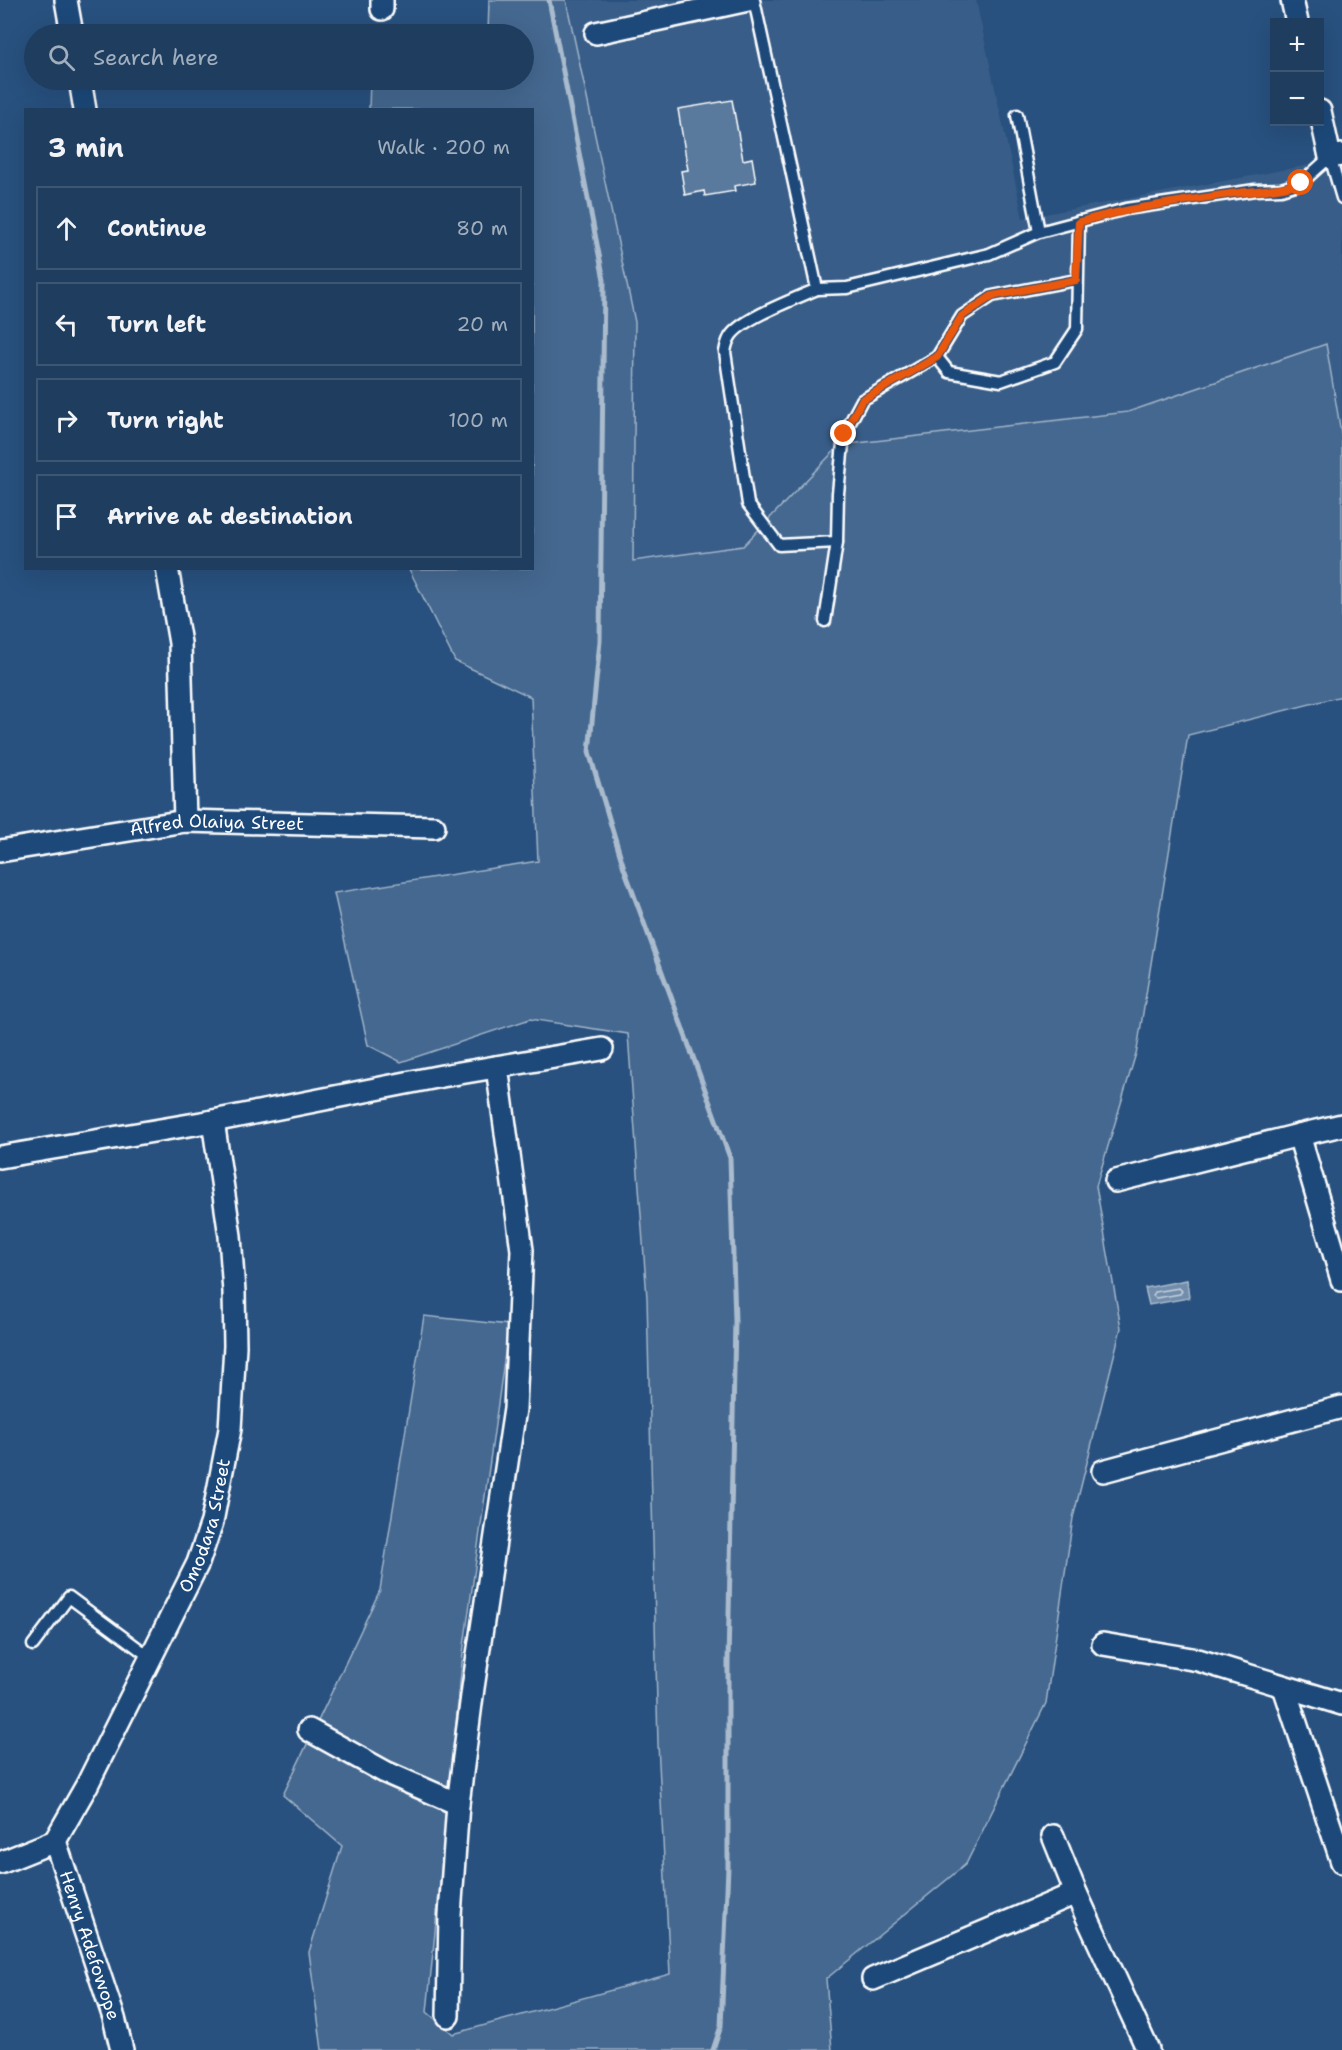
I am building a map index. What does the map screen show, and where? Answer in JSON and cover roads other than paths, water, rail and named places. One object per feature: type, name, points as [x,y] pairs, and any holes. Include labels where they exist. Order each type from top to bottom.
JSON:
[{"type":"street","points":[[66,0],[70,24]]},
{"type":"street","points":[[596,33],[748,0]]},
{"type":"street","points":[[1292,0],[1296,18]]},
{"type":"street","points":[[82,90],[85,108]]},
{"type":"street","points":[[1324,122],[1336,156]]},
{"type":"street","points":[[166,570],[180,643],[185,821]]},
{"type":"street","name":"Alfred Olaiya Street","points":[[0,851],[185,821],[435,827]]},
{"type":"street","points":[[0,1157],[213,1121],[441,1076],[602,1049]]},
{"type":"street","points":[[448,2016],[450,1915],[458,1804],[515,1409],[522,1250],[497,1067]]},
{"type":"street","name":"Omodara Street","points":[[55,1840],[87,1785],[198,1563],[212,1522],[230,1429],[236,1346],[230,1236],[213,1121]]},
{"type":"street","points":[[1116,1181],[1342,1125]]},
{"type":"street","points":[[1299,1134],[1342,1280]]},
{"type":"street","points":[[1103,1472],[1342,1407]]},
{"type":"street","points":[[1103,1644],[1198,1660],[1342,1704]]},
{"type":"street","points":[[1284,1687],[1342,1862]]},
{"type":"street","points":[[309,1730],[385,1772],[458,1804]]},
{"type":"street","points":[[1053,1836],[1076,1893],[1148,2050]]},
{"type":"street","points":[[0,1863],[55,1840]]},
{"type":"street","name":"Henry Adefowope","points":[[55,1840],[114,2018],[122,2050]]},
{"type":"street","points":[[873,1979],[1076,1893]]},
{"type":"lane","points":[[754,0],[817,289]]},
{"type":"lane","points":[[1017,115],[1039,232]]},
{"type":"lane","points":[[837,542],[779,545],[748,504],[725,352],[732,334],[745,323],[817,289],[848,288],[990,254],[1039,232],[1126,209],[1255,190],[1281,189],[1301,183],[1336,156],[1342,198]]},
{"type":"lane","points":[[937,357],[949,372],[1001,381],[1055,362],[1077,328],[1076,280],[1079,222]]},
{"type":"lane","points":[[825,621],[837,542],[838,493],[844,434],[862,400],[937,357],[962,316],[992,296],[1076,280]]},
{"type":"lane","points":[[33,1645],[69,1597],[150,1657]]},
{"type":"water","points":[[1187,1280],[1189,1298],[1149,1305],[1145,1288]]},
{"type":"waterway","points":[[549,0],[604,280],[600,641],[589,752],[624,868],[730,1158],[735,1321],[728,1663],[728,1867],[721,2026],[713,2050]]}]
